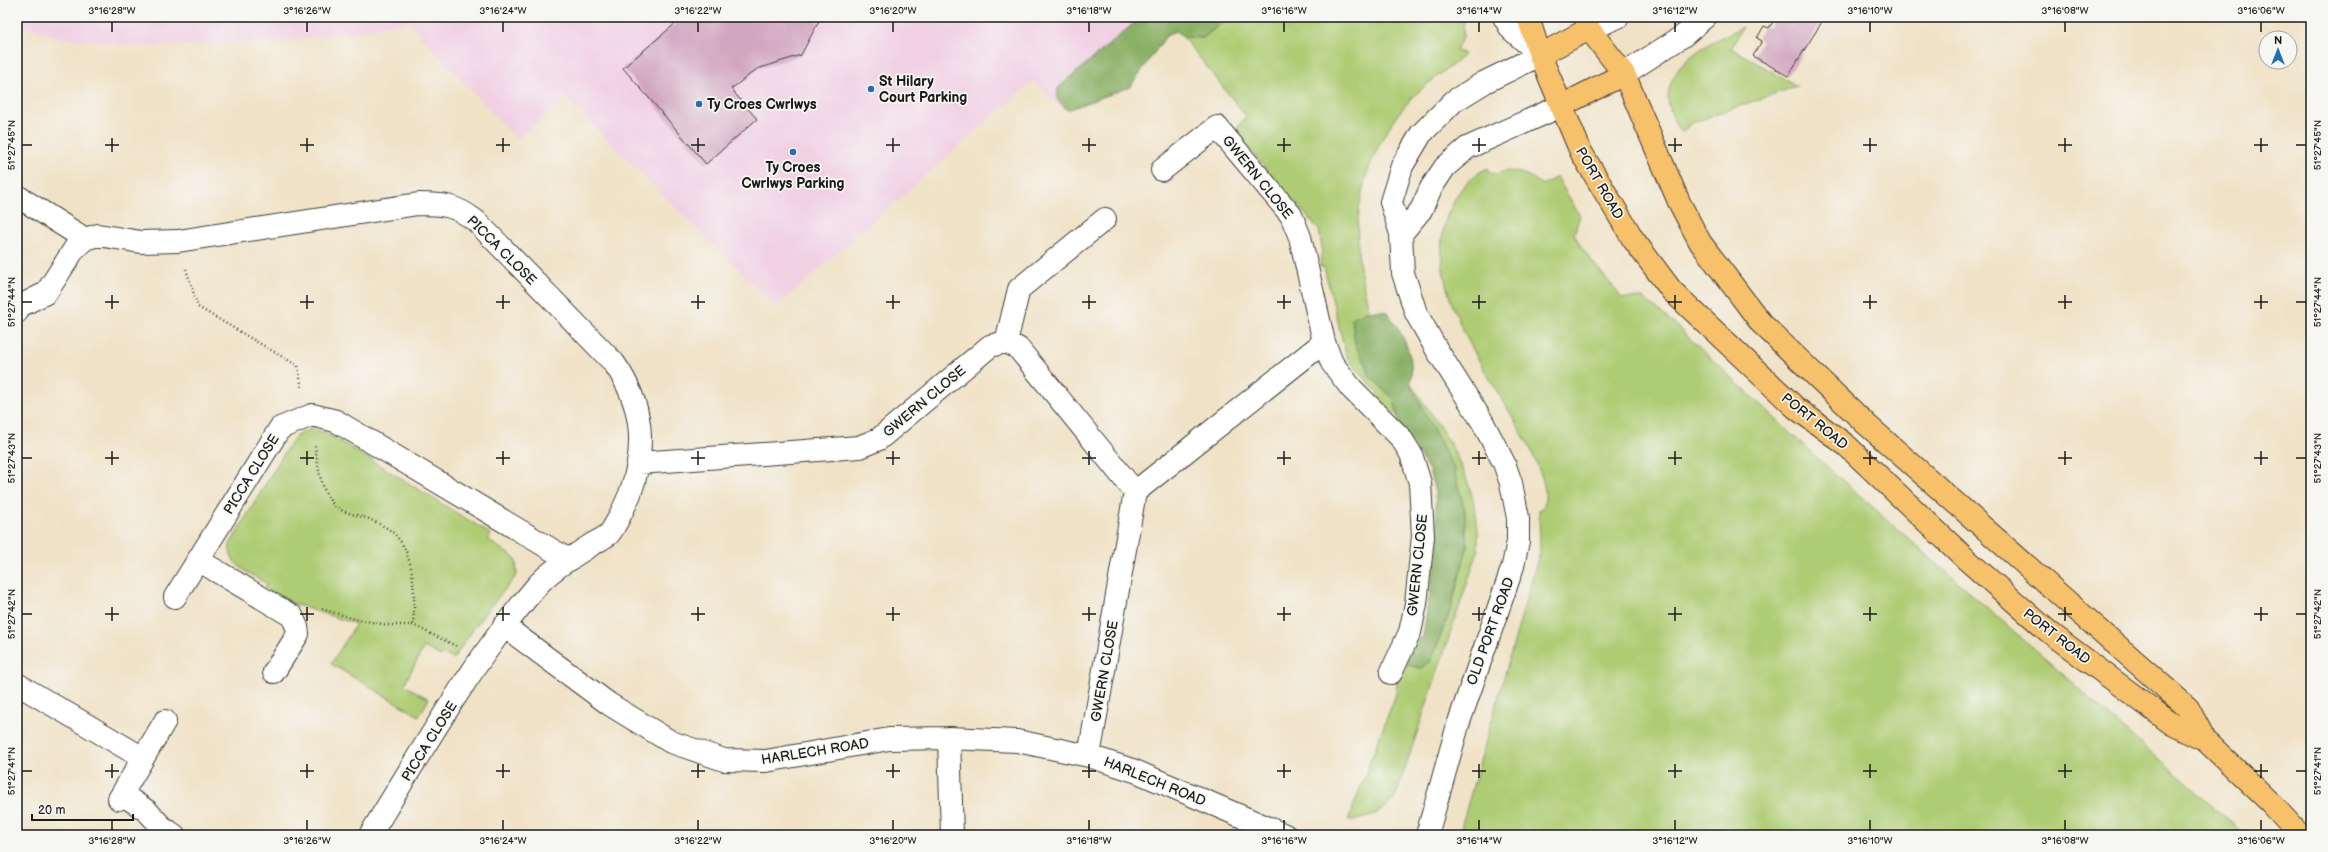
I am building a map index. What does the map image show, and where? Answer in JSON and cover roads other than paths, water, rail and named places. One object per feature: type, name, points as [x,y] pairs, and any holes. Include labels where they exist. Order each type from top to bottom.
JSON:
[{"type":"main road","name":"PORT ROAD","points":[[1528,17],[1540,55],[1581,152],[1599,186],[1633,239],[1672,291],[1796,408],[1846,445],[1967,560],[2049,632],[2172,724],[2205,740],[2271,803],[2300,835]]},
{"type":"main road","name":"PORT ROAD","points":[[1587,23],[1624,74],[1679,202],[1700,242],[1761,323],[1866,424],[2188,708],[2205,740]]},
{"type":"main road","points":[[1540,55],[1587,23]]},
{"type":"main road","points":[[1561,106],[1624,74]]},
{"type":"street","points":[[1504,17],[1511,29],[1540,55]]},
{"type":"street","points":[[1587,23],[1618,17]]},
{"type":"street","points":[[1624,74],[1683,36],[1705,17]]},
{"type":"street","name":"OLD PORT ROAD","points":[[1427,835],[1458,725],[1513,566],[1518,540],[1518,518],[1511,483],[1496,445],[1416,313],[1403,273],[1401,234],[1391,202],[1402,166],[1421,134],[1454,102],[1469,91],[1540,55]]},
{"type":"street","points":[[1401,234],[1421,210],[1431,188],[1445,167],[1467,148],[1561,106]]},
{"type":"street","name":"GWERN CLOSE","points":[[1162,170],[1217,127],[1291,215],[1300,237],[1324,342],[1332,363],[1351,388],[1400,438],[1411,454],[1420,483],[1423,509],[1423,536],[1416,604],[1410,632],[1391,673]]},
{"type":"street","points":[[17,196],[85,239],[75,248],[46,293],[20,306],[17,312]]},
{"type":"street","name":"PICCA CLOSE","points":[[85,239],[98,235],[141,242],[178,241],[418,204],[443,204],[460,210],[476,221],[614,363],[627,382],[636,404],[640,436],[639,463],[630,495],[609,533],[569,560],[537,585],[504,626],[478,662],[370,835]]},
{"type":"street","points":[[1105,219],[1019,289],[1006,342],[1018,348],[1135,492],[1324,342]]},
{"type":"street","name":"GWERN CLOSE","points":[[639,463],[859,446],[880,439],[990,346],[1006,342]]},
{"type":"street","name":"PICCA CLOSE","points":[[175,597],[280,428],[308,416],[336,421],[569,560]]},
{"type":"street","name":"GWERN CLOSE","points":[[1089,756],[1135,492]]},
{"type":"street","points":[[198,560],[292,616],[297,627],[298,634],[274,672]]},
{"type":"street","name":"HARLECH ROAD","points":[[504,626],[609,704],[671,742],[724,760],[766,761],[889,739],[949,738],[1017,741],[1089,756],[1135,771],[1285,835]]},
{"type":"street","points":[[17,684],[142,758]]},
{"type":"street","points":[[165,721],[120,796],[147,811],[162,827],[174,835]]},
{"type":"street","points":[[949,738],[952,835]]},
{"type":"place","name":"St Hilary Court Parking","points":[[871,89]]},
{"type":"place","name":"Ty Croes Cwrlwys","points":[[699,104]]},
{"type":"place","name":"Ty Croes Cwrlwys Parking","points":[[793,152]]}]
